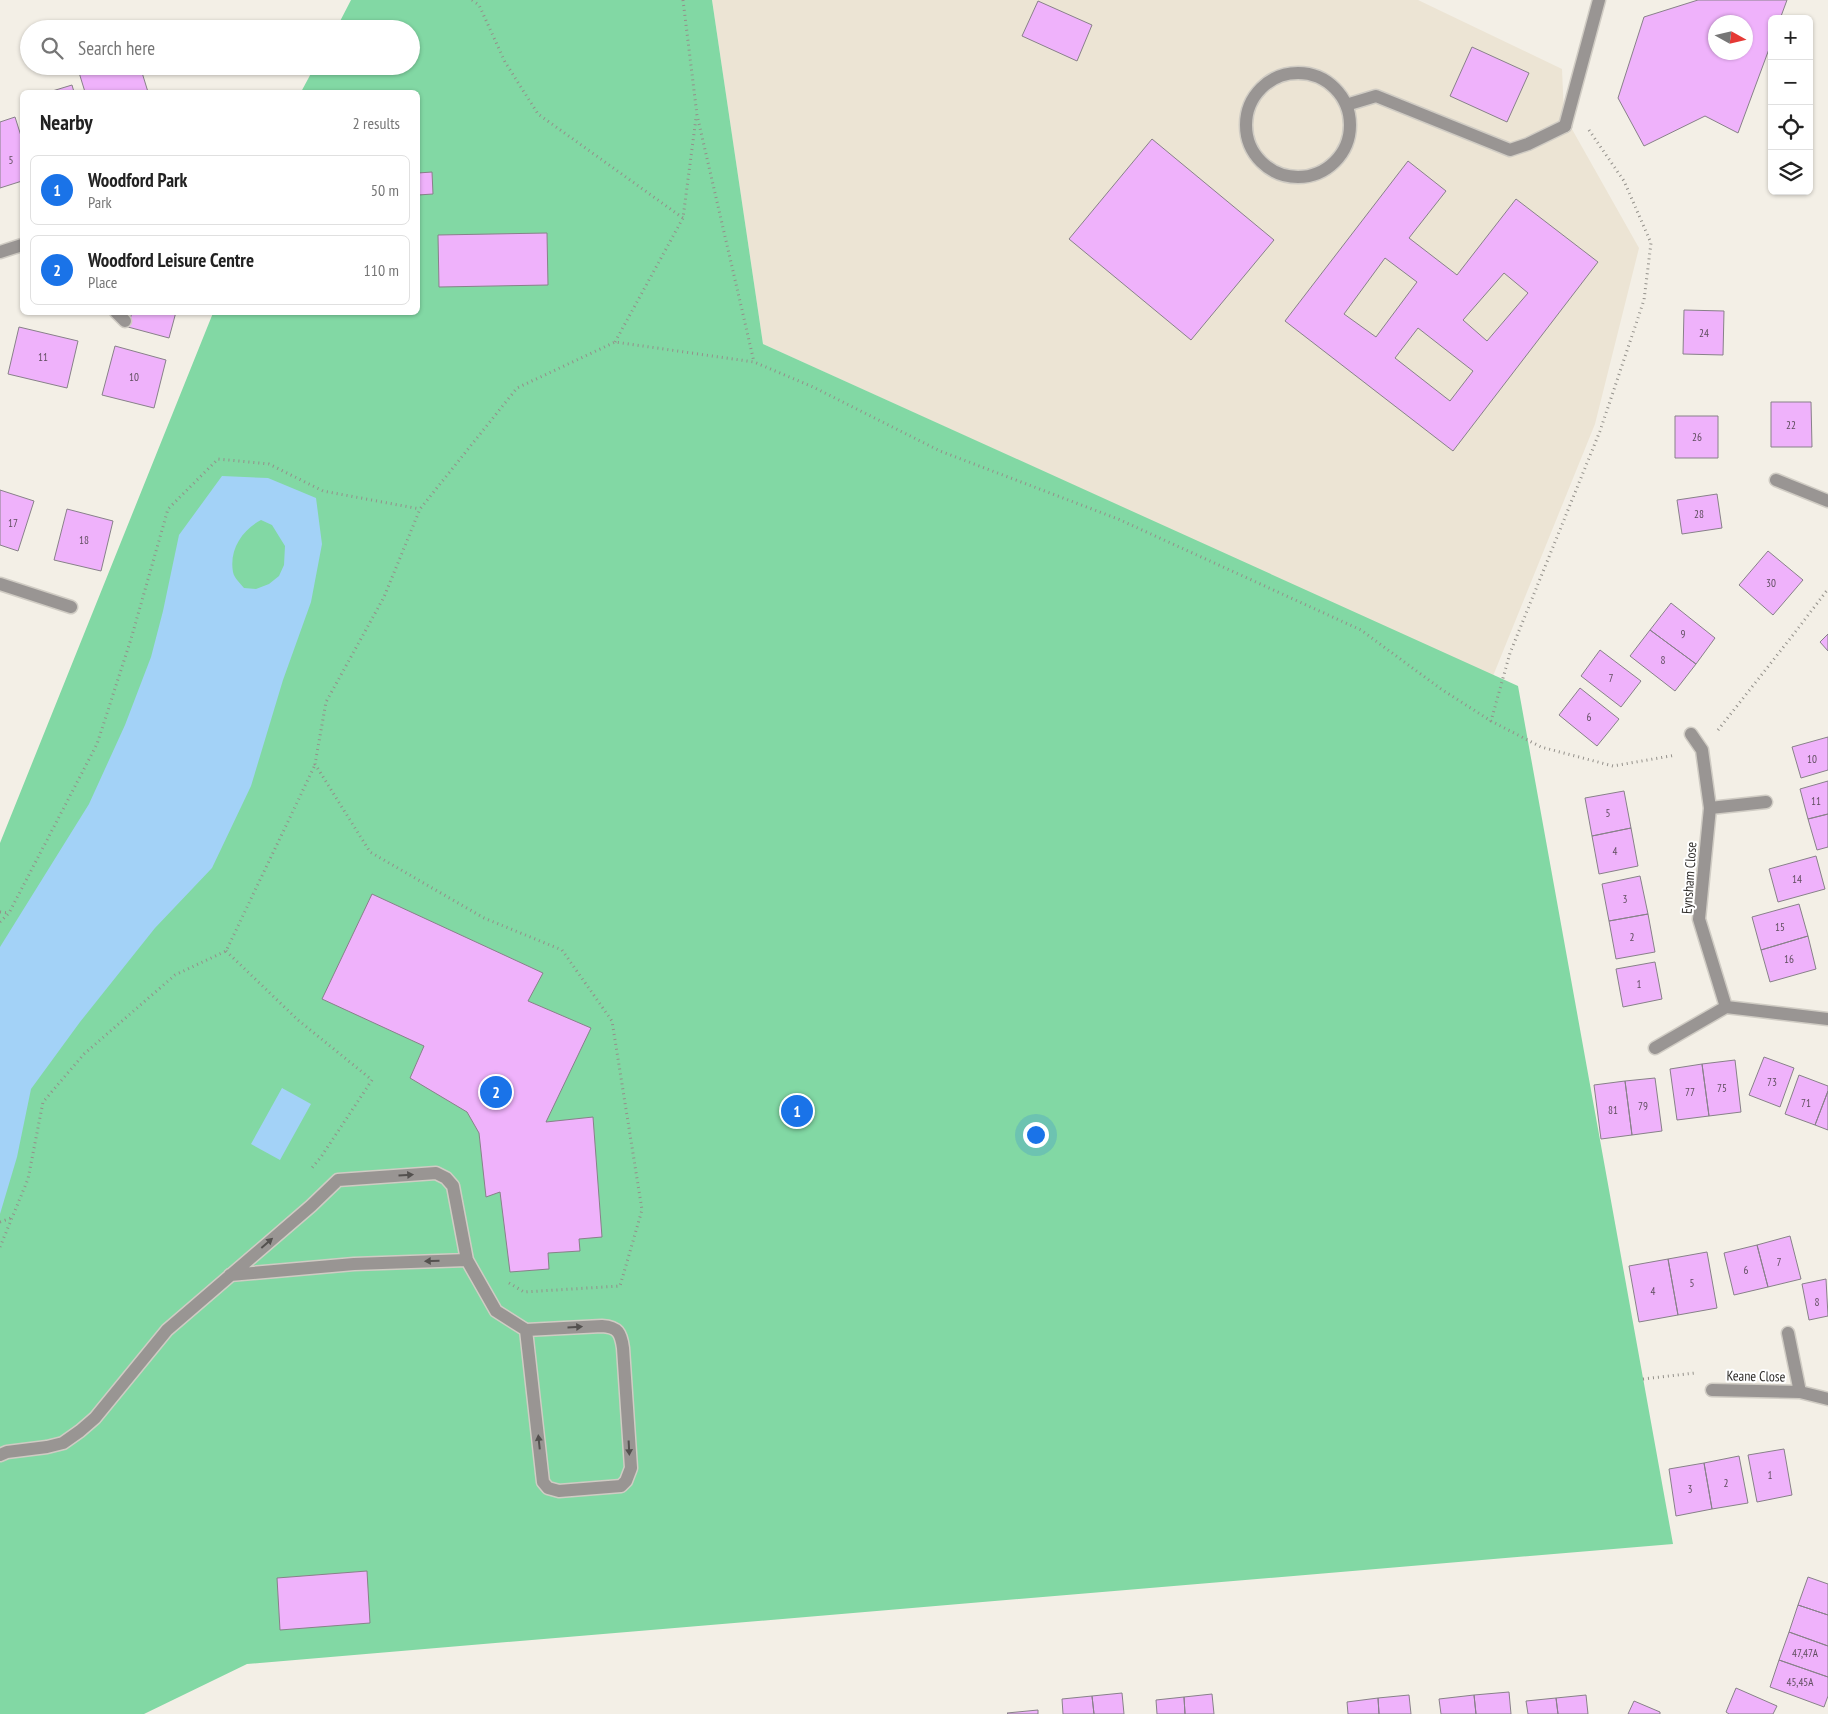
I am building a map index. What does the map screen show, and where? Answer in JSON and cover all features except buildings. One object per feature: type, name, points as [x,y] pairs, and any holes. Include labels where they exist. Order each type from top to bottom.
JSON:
[{"type":"street","points":[[1346,104],[1376,96],[1510,150],[1528,144],[1565,126],[1599,0]]},
{"type":"street","points":[[1290,73],[1308,73],[1323,79],[1337,90],[1346,104],[1350,122],[1348,139],[1341,155],[1329,167],[1313,175],[1296,178],[1279,174],[1264,166],[1253,152],[1246,136],[1245,119],[1250,102],[1260,88],[1274,78],[1290,73]]},
{"type":"street","points":[[0,252],[20,247]]},
{"type":"street","points":[[1776,480],[1828,501]]},
{"type":"street","points":[[0,584],[71,607]]},
{"type":"street","name":"Eynsham Close","points":[[1691,734],[1702,750],[1710,808],[1699,919],[1726,1007]]},
{"type":"street","points":[[1710,808],[1766,802]]},
{"type":"street","points":[[1655,1048],[1726,1007],[1828,1019]]},
{"type":"street","points":[[0,1455],[6,1452],[47,1448],[63,1443],[95,1418],[167,1330],[311,1206],[338,1180],[436,1173],[446,1178],[453,1186],[467,1260],[496,1311],[526,1330],[610,1326],[617,1331],[621,1337],[630,1472],[626,1482],[621,1486],[560,1492],[548,1488],[543,1482],[526,1330]]},
{"type":"street","points":[[230,1275],[354,1264],[467,1260]]},
{"type":"street","name":"Keane Close","points":[[1788,1333],[1800,1392]]},
{"type":"street","name":"Keane Close","points":[[1712,1390],[1800,1392],[1828,1398]]},
{"type":"path","points":[[472,0],[479,5],[505,62],[538,114],[683,218]]},
{"type":"path","points":[[683,0],[697,115],[754,362]]},
{"type":"path","points":[[1490,721],[1510,653],[1600,430],[1644,300],[1651,243],[1624,181],[1571,103]]},
{"type":"path","points":[[615,342],[683,218],[697,115]]},
{"type":"path","points":[[0,1247],[28,1179],[43,1102],[84,1054],[175,975],[226,951],[315,764],[326,702],[384,597],[420,509],[517,388],[615,342],[754,362],[813,387],[940,451],[1118,519],[1361,630],[1490,721],[1541,747],[1613,766],[1702,750],[1828,589]]},
{"type":"path","points":[[0,922],[9,913],[97,744],[131,639],[168,508],[218,458],[269,464],[323,490],[420,509]]},
{"type":"path","points":[[315,764],[370,852],[484,918],[562,950],[612,1021],[642,1210],[620,1286],[524,1292],[508,1282]]},
{"type":"path","points":[[0,912],[9,913]]},
{"type":"path","points":[[226,951],[298,1020],[372,1080],[322,1157],[310,1171]]},
{"type":"path","points":[[0,1222],[12,1218]]},
{"type":"path","points":[[1643,1378],[1706,1372],[1712,1390]]},
{"type":"shaded area","points":[[712,0],[1418,0],[1562,69],[1564,115],[1639,248],[1595,424],[1493,676],[763,344]]},
{"type":"green space","points":[[351,0],[712,0],[763,344],[1518,686],[1673,1544],[247,1664],[144,1714],[0,1714],[0,843],[212,315],[420,315],[420,90],[302,90],[310,75],[420,75],[420,20],[341,20]]},
{"type":"water","points":[[222,476],[268,478],[316,498],[322,544],[311,602],[283,680],[251,786],[212,868],[155,928],[80,1022],[31,1089],[17,1157],[0,1214],[0,947],[89,804],[125,725],[151,657],[179,535]],"holes":[[[261,520],[272,525],[285,546],[284,565],[279,576],[269,584],[256,589],[244,588],[233,572],[233,556],[238,542],[248,529]]]},
{"type":"water","points":[[282,1088],[311,1104],[280,1160],[251,1144]]},
{"type":"place","name":"Woodford Leisure Centre","points":[[496,1092]]},
{"type":"place","name":"Woodford Park","points":[[797,1111]]}]
